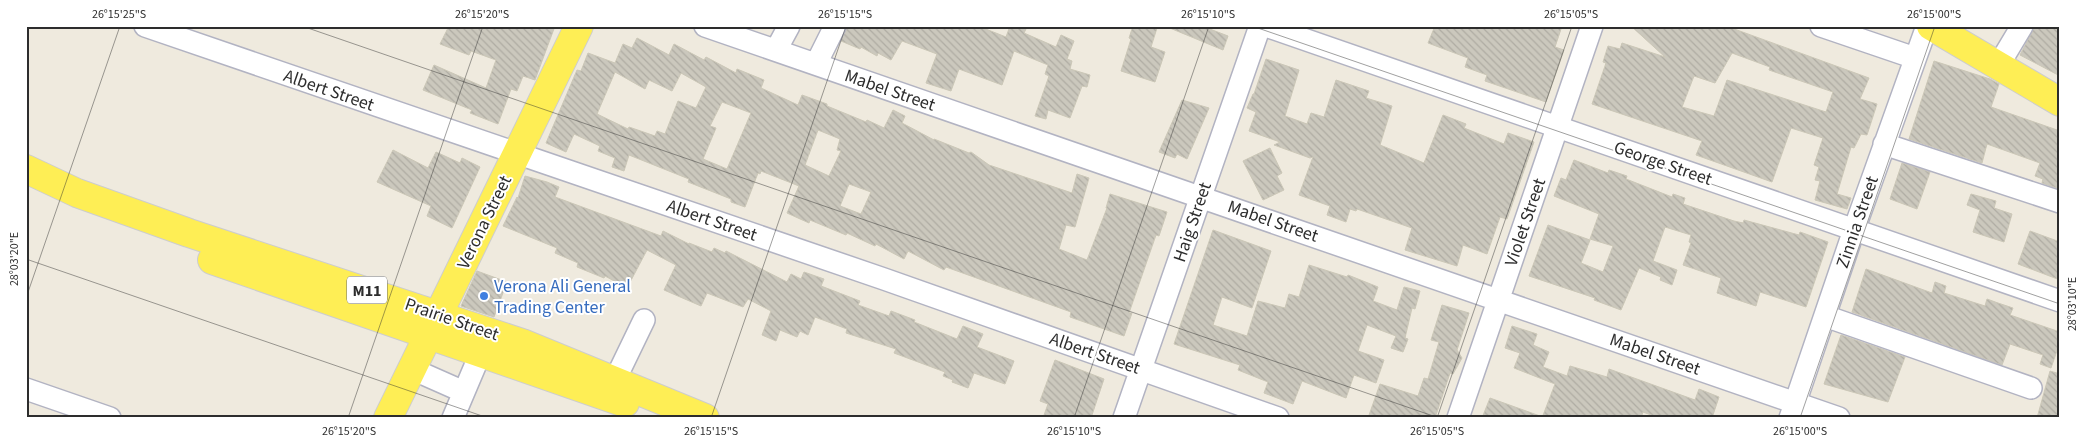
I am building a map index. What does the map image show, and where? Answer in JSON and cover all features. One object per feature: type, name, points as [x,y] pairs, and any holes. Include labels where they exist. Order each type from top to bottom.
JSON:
[{"type":"main road","name":"Verona Street","points":[[393,416],[412,369],[580,26]]},
{"type":"main road","points":[[1929,26],[2060,102]]},
{"type":"main road","name":"Prairie Street","points":[[26,169],[77,193],[434,324],[481,352],[664,418]]},
{"type":"main road","name":"Prairie Street","points":[[26,190],[66,209],[434,324],[522,343],[705,418]]},
{"type":"street","name":"Albert Street","points":[[145,26],[884,279],[1278,418]]},
{"type":"street","name":"Mabel Street","points":[[705,26],[1498,300],[1792,410],[1839,418]]},
{"type":"street","points":[[776,50],[788,26]]},
{"type":"street","points":[[813,63],[827,26]]},
{"type":"street","points":[[813,63],[835,26]]},
{"type":"street","name":"Haig Street","points":[[1124,418],[1260,26]]},
{"type":"street","name":"George Street","points":[[1266,26],[2060,301]]},
{"type":"street","name":"Violet Street","points":[[1458,418],[1592,26]]},
{"type":"street","points":[[1821,26],[1915,58]]},
{"type":"street","name":"Zinnia Street","points":[[1792,410],[1884,144],[1915,58],[1929,26]]},
{"type":"street","points":[[1998,66],[2022,26]]},
{"type":"street","points":[[1884,144],[2060,202]]},
{"type":"street","points":[[1825,316],[2032,388]]},
{"type":"street","points":[[615,380],[644,320]]},
{"type":"street","points":[[452,418],[481,352]]},
{"type":"street","points":[[412,369],[464,392]]},
{"type":"street","points":[[26,389],[110,418]]},
{"type":"building","points":[[449,26],[518,26],[527,29],[528,26],[555,26],[535,80],[523,76],[517,91],[511,89],[498,124],[470,113],[472,110],[423,90],[434,65],[486,88],[496,60],[471,51],[469,55],[440,44]]},
{"type":"building","points":[[847,26],[978,26],[1006,37],[1010,26],[1017,26],[1026,29],[1024,33],[1056,47],[1061,35],[1074,41],[1067,59],[1072,61],[1070,69],[1090,75],[1087,87],[1082,86],[1070,118],[1048,110],[1046,119],[1035,116],[1049,76],[1045,74],[1048,65],[1014,51],[1002,85],[959,69],[951,91],[926,83],[937,54],[902,41],[891,60],[878,53],[877,56],[861,47],[860,49],[841,41]]},
{"type":"building","points":[[1133,26],[1157,28],[1151,47],[1165,52],[1155,82],[1121,71]]},
{"type":"building","points":[[1165,26],[1202,26],[1228,36],[1223,50]]},
{"type":"building","points":[[1435,26],[1562,26],[1555,47],[1564,50],[1546,102],[1485,81],[1487,75],[1465,67],[1468,58],[1428,43]]},
{"type":"building","points":[[1631,26],[1726,26],[1869,78],[1860,99],[1877,104],[1867,135],[1861,134],[1854,148],[1851,147],[1837,194],[1851,198],[1847,209],[1815,200],[1820,181],[1815,180],[1819,167],[1814,165],[1823,138],[1791,128],[1772,182],[1696,155],[1702,141],[1592,104],[1606,63],[1603,62],[1608,46],[1620,49],[1622,43],[1665,57]],"holes":[[[1732,53],[1770,67],[1769,70],[1833,92],[1826,112],[1727,80],[1714,116],[1682,107],[1694,76],[1715,83]]]},
{"type":"building","points":[[2035,26],[2060,26],[2060,76],[2020,55]]},
{"type":"building","points":[[637,38],[669,55],[674,44],[704,60],[706,57],[736,73],[737,69],[764,80],[761,88],[798,105],[802,95],[884,128],[893,110],[905,116],[902,123],[934,140],[969,153],[971,152],[989,165],[1072,193],[1077,174],[1089,178],[1075,227],[1066,225],[1059,249],[1087,260],[1107,208],[1110,194],[1167,212],[1159,236],[1156,235],[1129,313],[1132,313],[1124,336],[1070,317],[1071,312],[946,267],[944,270],[908,251],[904,259],[876,244],[875,246],[847,233],[846,235],[810,220],[809,223],[787,213],[799,186],[761,171],[760,174],[758,173],[745,207],[731,202],[731,199],[688,182],[689,179],[629,155],[624,171],[612,167],[615,158],[598,151],[600,146],[574,134],[566,152],[546,143],[577,70],[581,71],[588,53],[615,63],[623,44],[632,48]],"holes":[[[615,72],[645,89],[649,80],[672,91],[681,73],[706,87],[696,108],[678,101],[665,134],[657,131],[655,136],[629,127],[628,129],[597,114]],[[722,102],[751,113],[727,169],[703,159],[716,128],[710,126]],[[818,130],[840,139],[837,150],[841,151],[829,176],[805,165]],[[849,184],[871,192],[861,214],[840,206]]]},
{"type":"building","points":[[1266,59],[1299,70],[1285,116],[1307,124],[1311,113],[1324,117],[1336,80],[1369,91],[1366,98],[1392,106],[1380,145],[1424,163],[1443,115],[1466,124],[1464,128],[1504,144],[1508,133],[1534,142],[1507,219],[1500,217],[1487,254],[1463,245],[1457,266],[1405,250],[1412,228],[1357,209],[1356,211],[1350,209],[1346,222],[1327,215],[1330,206],[1299,195],[1313,157],[1310,158],[1274,145],[1280,142],[1249,131],[1256,112],[1247,108]]},
{"type":"building","points":[[1934,61],[1990,79],[1999,84],[1991,107],[2060,131],[2060,189],[2042,183],[2043,179],[2035,176],[2040,163],[1987,144],[1982,163],[1909,139]]},
{"type":"building","points":[[1182,100],[1209,108],[1187,159],[1177,154],[1175,158],[1159,152]]},
{"type":"building","points":[[1270,148],[1282,173],[1277,176],[1284,190],[1263,200],[1243,161]]},
{"type":"building","points":[[393,150],[428,168],[436,152],[460,163],[462,158],[480,167],[452,228],[427,216],[431,206],[377,182]]},
{"type":"building","points":[[1574,160],[1608,173],[1609,170],[1627,176],[1626,179],[1672,197],[1673,194],[1685,198],[1683,204],[1734,221],[1743,223],[1744,220],[1799,235],[1800,232],[1828,242],[1806,307],[1760,292],[1756,306],[1717,293],[1721,278],[1683,265],[1691,243],[1689,242],[1691,235],[1665,227],[1653,261],[1677,270],[1672,285],[1660,280],[1661,277],[1639,268],[1621,310],[1594,300],[1595,298],[1529,276],[1548,225],[1590,240],[1581,263],[1603,272],[1613,246],[1590,239],[1599,214],[1554,196],[1561,178],[1566,180]]},
{"type":"building","points":[[1902,163],[1930,172],[1917,209],[1890,199]]},
{"type":"building","points":[[525,176],[559,187],[555,197],[661,236],[663,231],[689,244],[712,252],[714,248],[725,253],[726,251],[787,282],[791,274],[801,279],[804,272],[824,279],[821,286],[860,301],[858,305],[889,316],[891,311],[957,339],[963,326],[983,334],[977,347],[1014,361],[1005,384],[974,373],[968,388],[952,382],[953,380],[943,376],[945,372],[894,353],[896,349],[846,333],[847,329],[815,317],[808,335],[800,331],[797,337],[780,330],[776,341],[762,335],[771,311],[748,299],[743,307],[707,293],[701,306],[664,290],[676,265],[647,250],[627,288],[605,276],[604,278],[577,267],[578,263],[555,253],[557,248],[503,226],[518,198]]},
{"type":"building","points":[[1971,194],[1996,201],[1994,208],[2012,214],[2004,242],[1973,232],[1980,210],[1967,205]]},
{"type":"building","points":[[1213,230],[1271,251],[1252,308],[1222,297],[1213,325],[1247,336],[1258,301],[1285,308],[1289,294],[1299,297],[1309,265],[1347,277],[1348,275],[1378,287],[1373,301],[1397,310],[1404,287],[1420,291],[1415,309],[1412,308],[1405,338],[1408,339],[1403,352],[1391,348],[1396,336],[1367,325],[1358,351],[1384,360],[1376,383],[1354,375],[1346,398],[1302,381],[1293,404],[1264,393],[1268,382],[1238,370],[1240,365],[1174,344]]},
{"type":"building","points":[[2030,231],[2060,242],[2060,280],[2018,264]]},
{"type":"building","points":[[1866,269],[1932,293],[1935,282],[1946,286],[1944,293],[1985,306],[1987,299],[2013,308],[2010,315],[2060,332],[2060,342],[2051,368],[2040,364],[2043,355],[2010,344],[2002,365],[1852,312]]},
{"type":"building","name":"Verona Ali General Trading Center","points":[[477,271],[507,282],[494,317],[461,306]]},
{"type":"building","points":[[1442,305],[1469,313],[1457,350],[1462,358],[1453,374],[1450,373],[1435,418],[1368,418],[1380,384],[1418,396],[1424,378],[1428,379],[1439,342],[1431,340]]},
{"type":"building","points":[[1512,326],[1537,334],[1533,345],[1549,352],[1543,367],[1567,376],[1570,366],[1607,377],[1609,369],[1695,400],[1699,389],[1719,397],[1712,418],[1659,418],[1643,412],[1641,418],[1542,418],[1555,384],[1514,368],[1520,353],[1505,348]]},
{"type":"building","points":[[1841,335],[1905,357],[1888,402],[1824,384]]},
{"type":"building","points":[[1055,360],[1104,379],[1091,418],[1043,418],[1048,404],[1040,401]]},
{"type":"building","points":[[2050,371],[2060,374],[2060,407],[2056,418],[2037,418]]},
{"type":"building","points":[[1490,398],[1540,416],[1539,418],[1482,418]]},
{"type":"place","name":"Verona Ali General Trading Center","points":[[484,296]]}]
